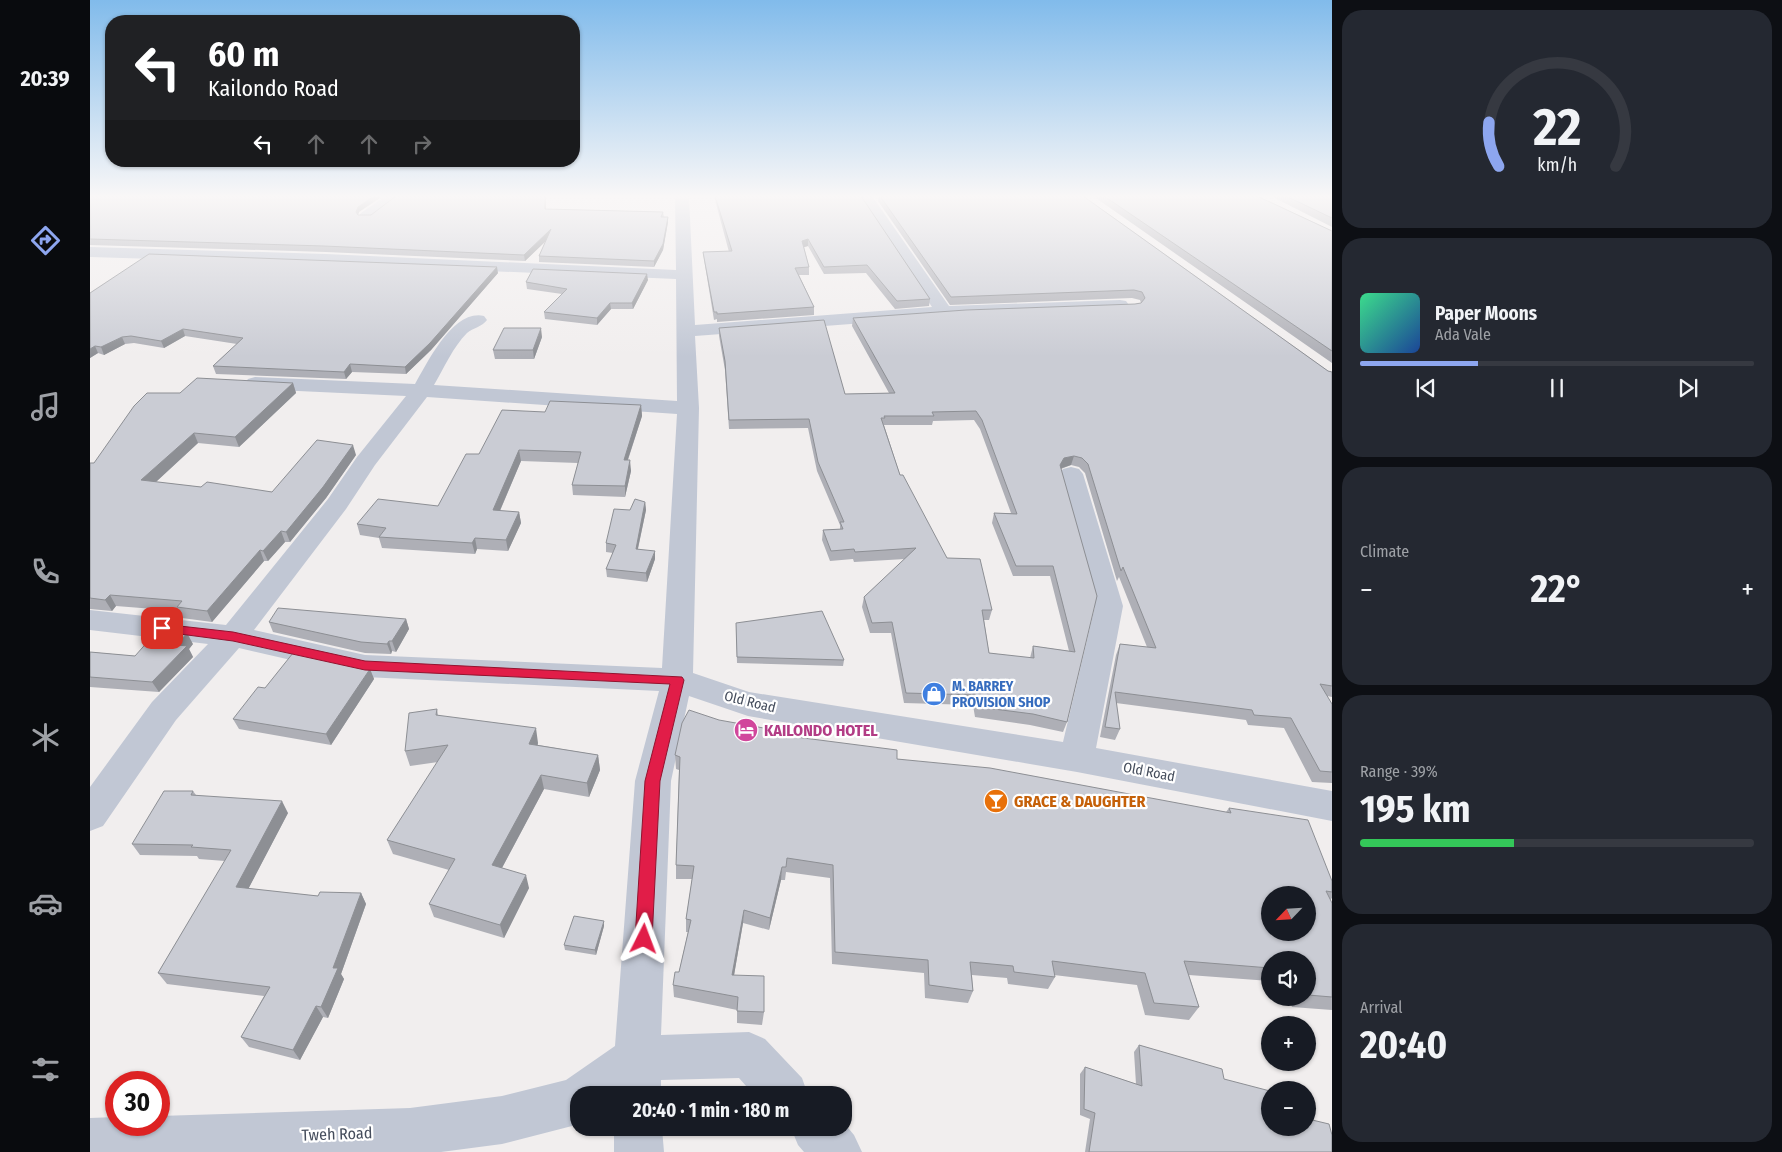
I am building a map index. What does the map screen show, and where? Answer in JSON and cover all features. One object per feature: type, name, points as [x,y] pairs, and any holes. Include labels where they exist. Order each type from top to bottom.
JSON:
[{"type":"street","points":[[637,1076],[652,781],[677,680],[688,408],[683,250]]},
{"type":"street","points":[[901,250],[943,311]]},
{"type":"street","points":[[90,252],[326,259],[684,275]]},
{"type":"street","points":[[90,269],[117,254]]},
{"type":"street","points":[[685,331],[943,311],[1011,309],[1034,306],[1132,305]]},
{"type":"street","points":[[90,815],[164,711],[233,636],[337,504],[365,462],[421,390],[450,343],[462,328],[478,320]]},
{"type":"street","points":[[236,382],[421,390],[688,408]]},
{"type":"street","points":[[1071,474],[1109,606],[1077,758]]},
{"type":"street","name":"Old Road","points":[[90,620],[233,636],[365,666],[677,680],[748,704],[1077,758],[1332,806]]},
{"type":"street","points":[[609,1086],[637,1076],[749,1055],[777,1086]]},
{"type":"street","name":"Tweh Road","points":[[90,1142],[410,1132],[502,1120],[570,1103]]},
{"type":"street","points":[[638,1136],[639,1152]]},
{"type":"street","points":[[822,1136],[837,1152]]},
{"type":"building","points":[[408,250],[529,250],[524,255]]},
{"type":"building","points":[[542,250],[660,250],[654,261],[539,256]]},
{"type":"building","points":[[804,250],[809,267],[795,268],[814,307],[717,314],[717,312],[714,312],[703,252]]},
{"type":"building","points":[[814,250],[897,250],[930,299],[897,301],[867,265],[824,267]]},
{"type":"building","points":[[918,250],[1158,250],[1332,372],[1332,686],[1320,684],[1332,704],[1332,772],[1320,771],[1291,718],[1254,715],[1252,710],[1115,692],[1120,729],[1105,727],[1120,644],[1156,648],[1123,567],[1121,571],[1088,464],[1082,458],[1074,456],[1064,458],[1060,465],[1097,596],[1067,722],[1033,714],[978,707],[976,695],[906,693],[892,622],[872,623],[864,597],[916,548],[855,552],[854,549],[831,551],[823,530],[843,529],[840,522],[844,522],[818,462],[809,419],[729,420],[725,361],[719,328],[824,320],[845,394],[895,393],[853,318],[966,310],[1141,303],[1145,298],[1142,292],[1134,290],[951,297]],"holes":[[[976,411],[982,420],[1017,514],[994,513],[1016,566],[1053,566],[1075,652],[1033,646],[1034,658],[989,653],[982,610],[992,610],[980,559],[947,558],[903,475],[900,475],[881,418],[885,418],[884,416],[934,416],[932,412]]]},
{"type":"building","points":[[1183,250],[1332,250],[1332,351]]},
{"type":"building","points":[[149,254],[497,267],[430,343],[405,367],[350,364],[344,372],[213,366],[243,338],[183,329],[161,341],[131,336],[122,337],[101,347],[95,346],[90,349],[90,293]]},
{"type":"building","points":[[533,269],[647,274],[632,303],[610,303],[597,318],[544,312],[567,289],[526,282]]},
{"type":"building","points":[[504,328],[541,328],[533,350],[493,350]]},
{"type":"building","points":[[197,378],[293,383],[235,437],[194,433],[141,480],[201,487],[207,482],[272,492],[317,440],[353,445],[323,487],[286,532],[281,531],[263,551],[260,550],[207,611],[177,607],[182,601],[110,595],[105,600],[90,598],[90,463],[94,463],[134,406],[147,393],[180,393]]},
{"type":"building","points":[[550,401],[641,405],[624,460],[630,460],[625,486],[572,485],[581,452],[519,450],[493,510],[519,512],[506,540],[475,538],[472,543],[379,537],[386,528],[357,524],[378,499],[438,506],[466,454],[479,454],[502,410],[545,412]]},
{"type":"building","points":[[635,499],[645,502],[636,549],[655,551],[646,573],[606,569],[616,545],[606,543],[614,509],[630,510]]},
{"type":"building","points":[[278,608],[406,619],[392,641],[389,641],[387,644],[361,642],[269,622]]},
{"type":"building","points":[[822,611],[844,660],[737,657],[736,623]]},
{"type":"building","points":[[158,630],[187,633],[177,645],[187,646],[152,682],[90,677],[90,652],[135,656]]},
{"type":"building","points":[[293,653],[370,669],[326,734],[233,719],[258,687],[265,688]]},
{"type":"building","points":[[437,709],[436,715],[536,728],[529,744],[598,755],[587,783],[541,775],[492,865],[526,875],[500,925],[429,904],[455,859],[387,840],[448,745],[405,751],[409,713]]},
{"type":"building","points":[[689,710],[719,720],[797,734],[796,737],[897,750],[897,759],[990,768],[1231,813],[1229,808],[1308,820],[1332,881],[1332,892],[1326,891],[1332,903],[1332,997],[1316,996],[1316,951],[1261,951],[1261,967],[1184,961],[1199,1007],[1154,1003],[1145,973],[1052,961],[1055,977],[1014,972],[1013,966],[970,962],[973,991],[929,985],[928,960],[835,952],[833,865],[787,858],[786,867],[782,867],[770,918],[744,910],[732,975],[764,976],[764,1012],[737,1011],[738,997],[673,985],[675,972],[679,972],[691,920],[686,919],[694,866],[676,865],[680,757],[675,755],[682,723]]},
{"type":"building","points":[[164,791],[193,791],[191,795],[282,801],[236,887],[318,896],[320,892],[361,893],[333,968],[338,968],[321,1007],[316,1006],[293,1050],[241,1037],[270,987],[158,973],[231,850],[191,847],[193,845],[132,844]]},
{"type":"building","points":[[574,916],[604,921],[595,950],[564,945]]},
{"type":"building","points":[[1139,1045],[1222,1069],[1224,1079],[1261,1089],[1261,1136],[1316,1136],[1316,1121],[1329,1124],[1332,1135],[1332,1152],[1089,1152],[1095,1113],[1084,1109],[1085,1067],[1142,1086]]},
{"type":"place","name":"M. BARREY PROVISION SHOP","points":[[934,694]]},
{"type":"place","name":"KAILONDO HOTEL","points":[[746,730]]},
{"type":"place","name":"GRACE & DAUGHTER","points":[[996,801]]},
{"type":"route","points":[[162,628],[233,636],[365,666],[677,680],[652,781],[644,939]]}]
